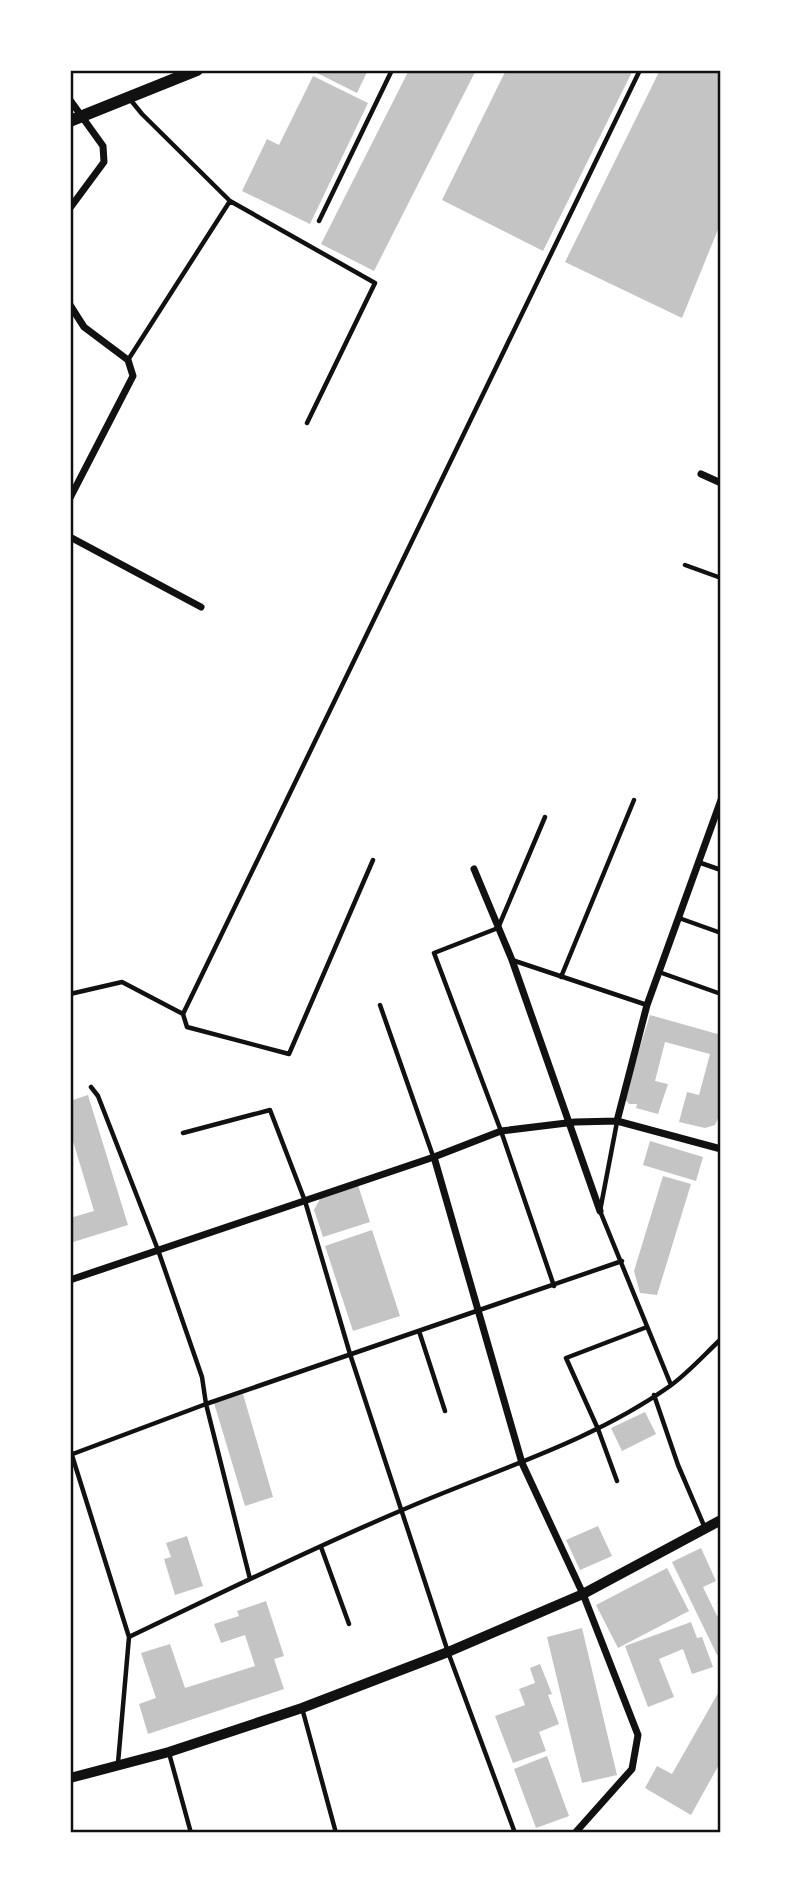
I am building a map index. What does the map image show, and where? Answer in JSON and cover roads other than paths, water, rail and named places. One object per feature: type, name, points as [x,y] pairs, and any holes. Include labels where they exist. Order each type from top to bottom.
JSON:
[{"type":"main road","points":[[76,118],[197,70]]},
{"type":"street","points":[[70,100],[76,118],[103,146],[104,162],[70,208]]},
{"type":"street","points":[[70,304],[84,327],[128,360],[133,376],[70,498]]},
{"type":"street","points":[[701,474],[721,482]]},
{"type":"street","points":[[70,537],[201,607]]},
{"type":"street","points":[[617,1121],[647,1005],[721,800]]},
{"type":"street","points":[[474,869],[512,960],[600,1211]]},
{"type":"street","points":[[70,1280],[434,1157],[501,1131],[568,1123],[617,1121],[721,1149]]},
{"type":"street","points":[[434,1157],[476,1312],[522,1464],[583,1594],[638,1735],[632,1769],[575,1833]]},
{"type":"street","points":[[70,1778],[169,1752],[302,1708],[447,1652],[583,1594],[721,1520]]},
{"type":"lane","points":[[319,220],[392,70]]},
{"type":"lane","points":[[373,860],[289,1055],[187,1027],[183,1014],[640,70]]},
{"type":"lane","points":[[129,97],[142,114],[230,201],[375,283],[307,423]]},
{"type":"lane","points":[[128,360],[230,201]]},
{"type":"lane","points":[[685,565],[721,578]]},
{"type":"lane","points":[[561,977],[634,800]]},
{"type":"lane","points":[[545,817],[498,928],[434,953],[501,1131],[554,1286]]},
{"type":"lane","points":[[698,862],[721,870]]},
{"type":"lane","points":[[678,918],[721,933]]},
{"type":"lane","points":[[512,960],[647,1005]]},
{"type":"lane","points":[[659,972],[721,994]]},
{"type":"lane","points":[[70,994],[121,982],[183,1014]]},
{"type":"lane","points":[[380,1005],[434,1157]]},
{"type":"lane","points":[[91,1087],[98,1096],[158,1251],[202,1377],[206,1405],[250,1579]]},
{"type":"lane","points":[[183,1133],[270,1110],[305,1200],[350,1354],[447,1652],[515,1833]]},
{"type":"lane","points":[[617,1121],[600,1211],[671,1385]]},
{"type":"lane","points":[[118,1764],[129,1637],[71,1453],[622,1261]]},
{"type":"lane","points":[[617,1481],[598,1429],[566,1358],[647,1326]]},
{"type":"lane","points":[[419,1331],[445,1411]]},
{"type":"lane","points":[[129,1637],[402,1510],[522,1464],[598,1429],[671,1385],[721,1339]]},
{"type":"lane","points":[[654,1395],[678,1465],[705,1528]]},
{"type":"lane","points":[[321,1546],[349,1624]]},
{"type":"lane","points":[[302,1708],[336,1833]]},
{"type":"lane","points":[[169,1752],[191,1833]]}]
